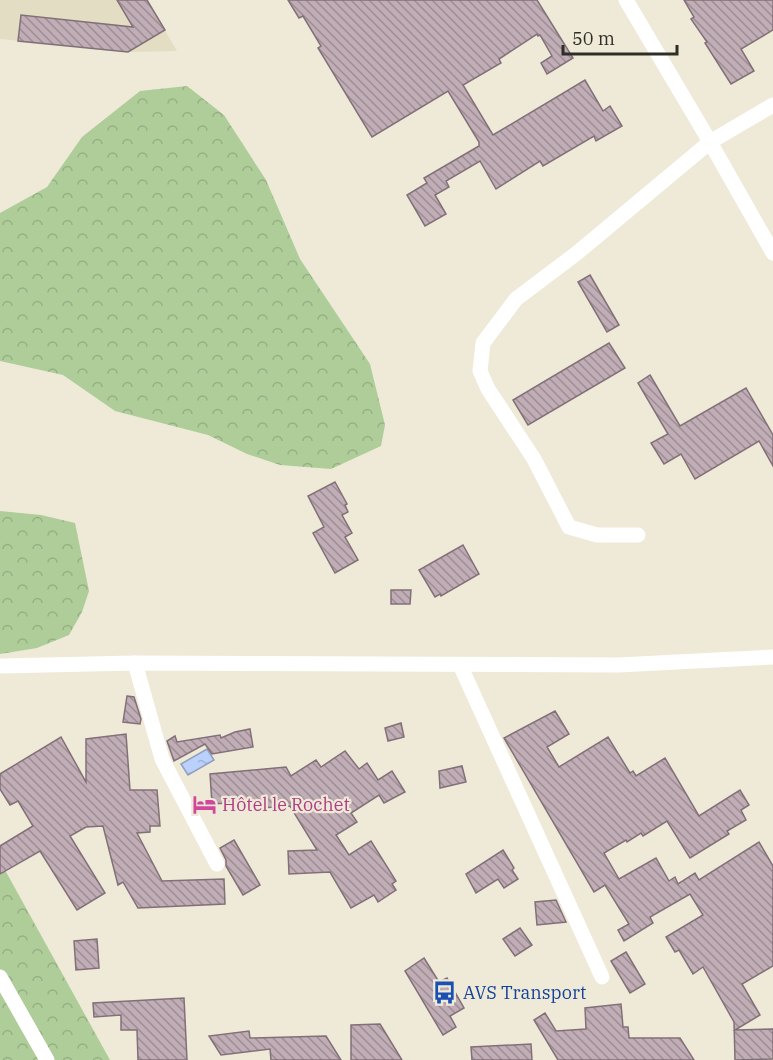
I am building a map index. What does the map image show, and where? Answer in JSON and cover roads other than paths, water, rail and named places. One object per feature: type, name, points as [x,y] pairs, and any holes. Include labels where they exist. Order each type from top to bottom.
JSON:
[{"type":"street","points":[[626,0],[773,253]]},
{"type":"street","points":[[638,535],[597,535],[569,527],[534,459],[488,389],[480,371],[483,343],[516,299],[577,253],[710,142],[773,105]]},
{"type":"street","points":[[0,666],[135,663],[619,666],[773,657]]},
{"type":"street","points":[[135,663],[162,759],[217,864]]},
{"type":"street","points":[[460,665],[602,977]]},
{"type":"street","points":[[0,977],[47,1060]]},
{"type":"water","points":[[207,749],[214,760],[188,775],[181,764]]},
{"type":"place","name":"Hôtel le Rochet","points":[[204,805]]},
{"type":"place","name":"AVS Transport","points":[[445,993]]}]
